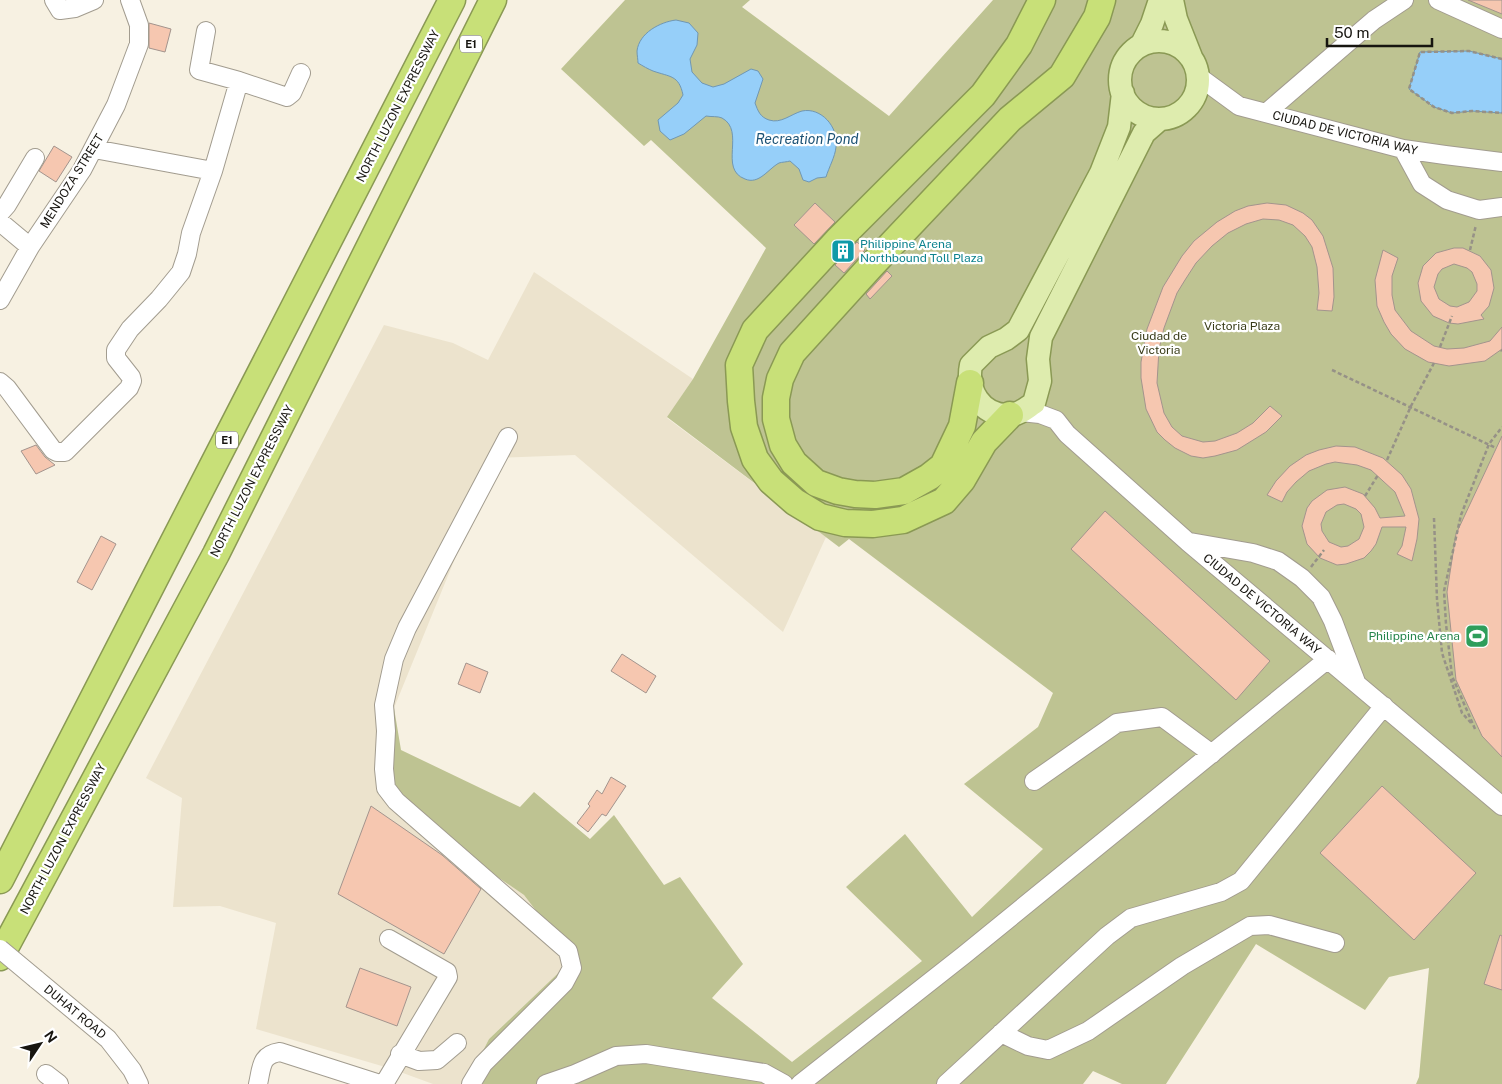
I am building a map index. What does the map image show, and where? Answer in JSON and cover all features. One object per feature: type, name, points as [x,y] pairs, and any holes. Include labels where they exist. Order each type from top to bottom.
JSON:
[{"type":"highway","name":"NORTH LUZON EXPRESSWAY","points":[[0,880],[452,0]]},
{"type":"highway","name":"NORTH LUZON EXPRESSWAY","points":[[0,957],[216,554],[493,0]]},
{"type":"highway","points":[[1015,414],[984,442],[962,480],[944,501],[903,520],[872,524],[845,523],[820,517],[795,502],[771,481],[755,459],[744,427],[739,366],[755,330],[836,241],[983,95],[1019,45],[1042,0]]},
{"type":"highway","points":[[970,383],[962,426],[943,466],[929,477],[904,491],[875,495],[855,494],[838,491],[816,483],[794,463],[783,445],[776,419],[776,398],[780,379],[792,353],[871,266],[1010,119],[1062,76],[1097,17],[1102,0]]},
{"type":"main road","points":[[1160,0],[1152,24],[1142,44],[1133,51],[1123,66],[1121,75],[1123,93],[1119,128],[1101,173],[1018,330],[1006,339],[989,347],[971,365],[970,383],[977,400],[983,407],[992,412],[1015,414],[1034,403],[1040,381],[1038,358],[1042,337],[1144,133],[1160,119]]},
{"type":"main road","points":[[1123,93],[1131,105],[1141,114],[1160,119],[1177,115],[1191,103],[1198,91],[1194,67],[1176,19],[1172,0]]},
{"type":"main road","points":[[1142,44],[1156,41],[1177,45],[1194,67]]},
{"type":"street","points":[[54,0],[60,10],[74,8],[94,0]]},
{"type":"street","name":"MENDOZA STREET","points":[[0,300],[30,247],[94,149],[116,105],[139,44],[139,25],[130,0]]},
{"type":"street","points":[[1266,113],[1374,20],[1404,0]]},
{"type":"street","points":[[1438,0],[1502,29]]},
{"type":"street","points":[[206,31],[199,70],[287,96],[292,93],[301,73]]},
{"type":"street","name":"CIUDAD DE VICTORIA WAY","points":[[1194,67],[1239,106],[1403,149],[1502,162]]},
{"type":"street","points":[[0,382],[53,450],[61,453],[69,450],[131,384],[131,377],[116,358],[116,350],[130,329],[159,299],[181,272],[191,233],[213,171],[239,81]]},
{"type":"street","points":[[94,149],[213,171]]},
{"type":"street","points":[[1403,149],[1422,184],[1447,200],[1478,210],[1502,207]]},
{"type":"street","points":[[0,213],[7,205],[35,158]]},
{"type":"street","points":[[0,222],[30,247]]},
{"type":"street","name":"CIUDAD DE VICTORIA WAY","points":[[1015,414],[1040,414],[1056,420],[1067,434],[1188,542],[1502,806]]},
{"type":"street","points":[[471,1084],[483,1064],[564,983],[572,968],[568,951],[396,801],[386,788],[384,769],[386,731],[384,705],[394,659],[407,628],[508,437]]},
{"type":"street","points":[[1188,542],[1253,554],[1278,561],[1302,578],[1321,597],[1333,622],[1356,683]]},
{"type":"street","points":[[800,1084],[964,955],[1328,659]]},
{"type":"street","points":[[946,1084],[1107,936],[1131,918],[1221,892],[1240,881],[1384,706]]},
{"type":"street","points":[[1034,781],[1117,723],[1162,717],[1212,754]]},
{"type":"street","points":[[1001,1033],[1028,1046],[1048,1050],[1088,1031],[1182,966],[1250,926],[1269,925],[1335,943]]},
{"type":"street","points":[[384,1084],[400,1054],[448,977],[447,972],[389,939]]},
{"type":"street","name":"DUHAT ROAD","points":[[0,949],[108,1038],[132,1070],[139,1084]]},
{"type":"street","points":[[400,1054],[419,1061],[437,1060],[457,1043]]},
{"type":"street","points":[[258,1084],[263,1061],[270,1054],[280,1052],[380,1084]]},
{"type":"street","points":[[546,1084],[616,1056],[646,1054],[764,1073],[784,1084]]},
{"type":"path","points":[[1502,59],[1469,51],[1420,52],[1409,89],[1434,107],[1452,114],[1472,111],[1502,113]]},
{"type":"path","points":[[1470,250],[1478,210]]},
{"type":"path","points":[[1440,347],[1452,316]]},
{"type":"path","points":[[1387,460],[1434,363]]},
{"type":"path","points":[[1332,370],[1412,406],[1496,448]]},
{"type":"path","points":[[1434,518],[1437,599],[1442,653],[1462,712],[1475,729],[1452,676],[1444,590],[1461,515],[1489,444],[1502,427]]},
{"type":"path","points":[[1365,496],[1378,475]]},
{"type":"path","points":[[1302,578],[1324,550]]},
{"type":"shaded area","points":[[534,272],[693,379],[667,418],[826,537],[783,632],[575,455],[496,458],[394,708],[383,799],[524,895],[573,959],[489,1039],[466,1084],[433,1084],[392,1069],[256,1029],[276,923],[220,906],[173,907],[182,798],[146,778],[384,325],[453,343],[488,360]]},
{"type":"green space","name":"Ciudad de Victoria","points":[[625,0],[750,0],[742,7],[889,116],[993,0],[1502,0],[1502,1084],[1416,1084],[1419,1077],[1429,968],[1389,977],[1365,1010],[1256,944],[1166,1084],[1122,1084],[1093,1071],[1083,1084],[466,1084],[489,1039],[573,959],[524,895],[383,799],[394,708],[401,750],[520,807],[534,792],[590,839],[614,815],[664,885],[680,877],[743,964],[712,998],[792,1062],[922,961],[846,887],[905,834],[972,917],[1043,849],[964,784],[1038,727],[1053,693],[849,539],[839,547],[667,417],[693,379],[766,248],[651,140],[644,146],[561,69]]},
{"type":"water","name":"Recreation Pond","points":[[676,20],[689,23],[698,33],[697,45],[690,59],[692,72],[702,83],[713,87],[724,84],[751,69],[758,71],[763,79],[755,103],[763,117],[778,121],[802,111],[809,111],[822,115],[827,120],[835,132],[836,147],[826,177],[817,178],[809,182],[803,180],[799,169],[790,161],[779,163],[755,180],[745,179],[737,174],[733,167],[732,132],[729,124],[720,117],[706,116],[684,134],[670,140],[660,131],[658,120],[678,103],[683,95],[681,88],[673,78],[638,63],[637,51],[642,39],[651,29],[663,23]]},
{"type":"water","points":[[1469,51],[1502,59],[1502,113],[1472,111],[1452,113],[1434,107],[1409,89],[1420,52]]},
{"type":"building","points":[[1468,0],[1502,0],[1502,14]]},
{"type":"building","points":[[149,23],[171,29],[165,52],[149,48]]},
{"type":"building","points":[[54,146],[72,157],[56,182],[39,171]]},
{"type":"building","points":[[815,203],[835,222],[814,244],[794,225]]},
{"type":"building","points":[[1267,203],[1286,205],[1303,213],[1312,220],[1323,236],[1333,268],[1334,297],[1332,311],[1317,310],[1319,293],[1317,267],[1312,247],[1305,236],[1293,225],[1279,220],[1263,219],[1246,224],[1228,233],[1212,246],[1196,263],[1177,293],[1164,328],[1159,349],[1157,383],[1164,413],[1172,427],[1182,436],[1203,442],[1215,441],[1237,433],[1253,423],[1270,406],[1282,416],[1266,432],[1237,450],[1203,458],[1191,456],[1175,448],[1157,432],[1146,409],[1141,378],[1141,362],[1147,329],[1163,287],[1182,256],[1194,241],[1217,222],[1235,211],[1248,206]]},
{"type":"building","points":[[857,242],[865,250],[844,273],[835,265]]},
{"type":"building","points":[[1454,248],[1463,248],[1480,256],[1491,270],[1494,288],[1489,306],[1481,315],[1484,319],[1458,324],[1449,323],[1433,316],[1421,301],[1418,283],[1423,266],[1436,253]],"holes":[[[1454,264],[1467,268],[1472,272],[1477,284],[1477,291],[1469,302],[1457,307],[1450,306],[1439,299],[1434,287],[1438,274],[1442,269]]]},
{"type":"building","points":[[1383,250],[1398,258],[1392,276],[1392,295],[1395,310],[1411,331],[1434,346],[1447,349],[1464,348],[1490,341],[1502,327],[1502,349],[1485,361],[1449,366],[1428,362],[1405,349],[1391,334],[1377,306],[1375,280]]},
{"type":"building","points":[[887,271],[892,276],[870,299],[866,294]]},
{"type":"building","name":"Philippine Arena","points":[[1502,436],[1502,757],[1482,736],[1456,680],[1447,592],[1456,534]]},
{"type":"building","points":[[36,445],[45,457],[55,465],[36,474],[21,451]]},
{"type":"building","points":[[1336,446],[1355,447],[1383,458],[1402,475],[1411,489],[1419,519],[1412,561],[1397,554],[1402,546],[1406,527],[1382,527],[1376,544],[1371,551],[1364,558],[1346,564],[1337,565],[1320,558],[1307,544],[1302,526],[1307,508],[1312,501],[1327,490],[1345,487],[1363,494],[1375,508],[1380,518],[1405,516],[1395,492],[1371,470],[1357,465],[1335,462],[1309,471],[1287,492],[1282,502],[1267,495],[1276,481],[1290,466],[1306,455]],"holes":[[[1344,504],[1356,509],[1361,514],[1364,527],[1359,539],[1348,546],[1341,547],[1329,542],[1322,531],[1321,524],[1326,512],[1337,505]]]},
{"type":"building","points":[[1105,511],[1270,661],[1236,700],[1071,549]]},
{"type":"building","points":[[101,536],[116,544],[92,590],[77,582]]},
{"type":"building","points":[[622,654],[656,676],[646,693],[611,671]]},
{"type":"building","points":[[466,663],[488,672],[480,693],[458,684]]},
{"type":"building","points":[[611,777],[626,786],[606,816],[602,814],[588,832],[577,823],[590,806],[588,804],[597,790],[602,794]]},
{"type":"building","points":[[1382,786],[1476,873],[1414,940],[1320,853]]},
{"type":"building","points":[[371,806],[442,855],[481,889],[444,954],[338,894]]},
{"type":"building","points":[[1500,935],[1502,936],[1502,990],[1484,984]]},
{"type":"building","points":[[360,968],[411,987],[397,1026],[346,1007]]},
{"type":"place","name":"Philippine Arena Northbound Toll Plaza","points":[[843,251]]},
{"type":"place","name":"Philippine Arena","points":[[1477,636]]},
{"type":"park label","name":"Victoria Plaza","points":[[1242,326]]}]
